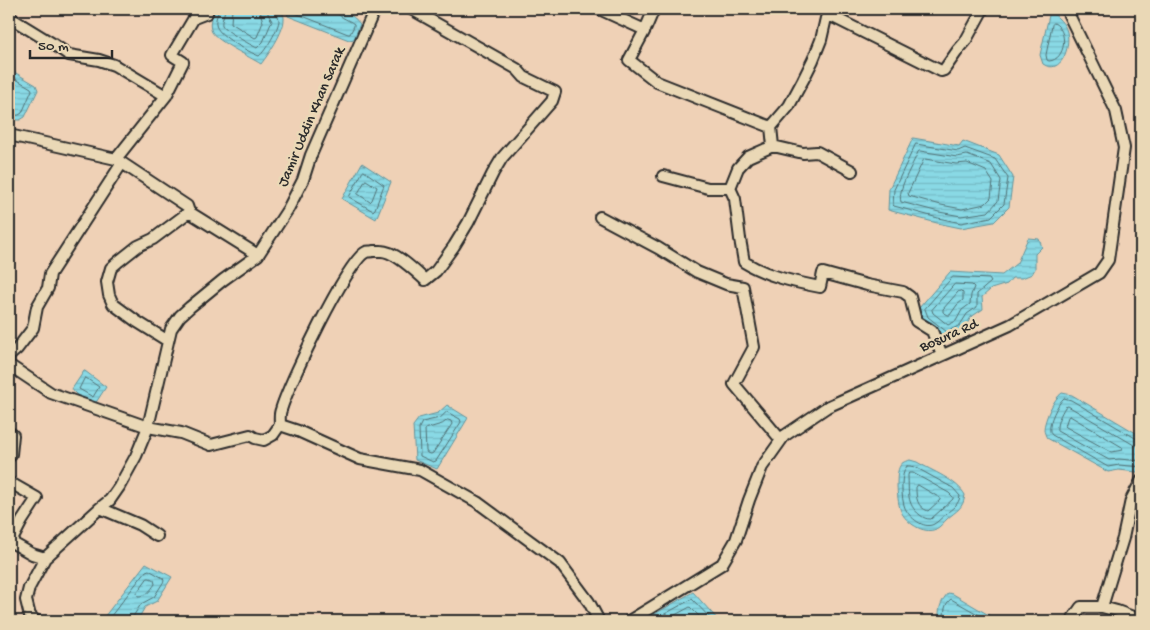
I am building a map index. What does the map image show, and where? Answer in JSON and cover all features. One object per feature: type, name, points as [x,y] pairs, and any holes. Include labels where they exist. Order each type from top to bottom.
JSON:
[{"type":"street","points":[[9,356],[17,349],[33,328],[37,307],[48,288],[50,274],[119,161],[166,96],[183,62],[172,54],[194,18],[207,13],[208,9]]},
{"type":"street","name":"Jamir Uddin Khan Sarak","points":[[36,621],[30,616],[26,600],[45,558],[110,500],[136,456],[148,427],[171,329],[180,316],[258,254],[288,209],[304,180],[311,155],[376,9]]},
{"type":"street","points":[[9,365],[50,393],[148,427],[180,433],[211,445],[250,434],[255,438],[264,440],[273,435],[280,425],[280,411],[288,389],[314,334],[330,303],[360,257],[365,252],[383,251],[392,254],[408,265],[425,280],[430,277],[444,262],[468,223],[502,158],[552,101],[555,92],[524,78],[517,69],[411,9]]},
{"type":"street","points":[[598,9],[645,30]]},
{"type":"street","points":[[654,9],[629,60],[657,82],[771,127]]},
{"type":"street","points":[[773,146],[771,127],[789,106],[803,80],[813,60],[826,18],[831,16],[942,71],[966,42],[983,9]]},
{"type":"street","name":"Bosura Rd","points":[[629,621],[722,564],[736,540],[762,467],[784,436],[827,407],[1010,325],[1099,273],[1108,260],[1124,148],[1116,111],[1066,9]]},
{"type":"street","points":[[9,17],[69,55],[99,60],[114,65],[166,96]]},
{"type":"street","points":[[9,135],[119,161],[186,206],[189,212],[258,254]]},
{"type":"street","points":[[730,188],[738,168],[748,157],[773,146],[803,153],[817,152],[852,171]]},
{"type":"street","points":[[662,176],[708,188],[730,188]]},
{"type":"street","points":[[730,188],[736,199],[744,262],[768,273],[802,283],[820,286],[823,273],[867,285],[904,292],[910,297],[916,321],[932,331],[942,355]]},
{"type":"street","points":[[168,341],[113,304],[107,282],[112,268],[119,261],[189,212]]},
{"type":"street","points":[[600,217],[658,248],[697,272],[726,284],[743,287],[754,347],[734,384],[782,440]]},
{"type":"street","points":[[280,425],[298,431],[360,459],[420,470],[477,502],[560,563],[589,602],[600,621]]},
{"type":"street","points":[[9,432],[13,435],[9,457]]},
{"type":"street","points":[[1102,608],[1124,538],[1131,500],[1141,481]]},
{"type":"street","points":[[9,482],[37,498],[11,542],[32,554],[45,558]]},
{"type":"street","points":[[100,508],[140,525],[157,536]]},
{"type":"street","points":[[1071,621],[1081,607],[1117,611],[1141,620]]},
{"type":"water","points":[[317,8],[337,10],[354,17],[360,24],[354,39],[349,40],[288,16],[288,9]]},
{"type":"water","points":[[214,9],[272,9],[283,14],[284,19],[281,32],[261,64],[215,36],[210,26]]},
{"type":"water","points":[[1050,11],[1064,26],[1068,38],[1066,52],[1060,63],[1049,67],[1043,64],[1040,55]]},
{"type":"water","points":[[9,69],[36,85],[38,90],[25,117],[20,120],[9,120]]},
{"type":"water","points":[[913,138],[959,146],[963,141],[999,155],[1013,177],[1009,207],[994,222],[961,228],[888,210],[889,189]]},
{"type":"water","points":[[362,163],[391,182],[376,219],[342,199]]},
{"type":"water","points":[[1028,238],[1039,239],[1042,247],[1035,254],[1035,269],[1032,274],[1022,278],[1012,278],[1007,284],[991,289],[982,297],[983,309],[971,317],[964,329],[947,339],[923,320],[919,308],[950,272],[1002,275],[1017,263]]},
{"type":"water","points":[[84,371],[106,387],[95,404],[85,400],[72,389]]},
{"type":"water","points":[[1062,393],[1072,395],[1141,436],[1141,472],[1119,470],[1108,472],[1047,438],[1044,430],[1046,421],[1053,404]]},
{"type":"water","points":[[447,405],[468,418],[437,469],[415,460],[413,426],[419,418],[438,413]]},
{"type":"water","points":[[910,460],[944,476],[965,495],[959,509],[936,529],[921,529],[906,519],[901,511],[897,475],[901,465]]},
{"type":"water","points":[[146,563],[172,577],[157,601],[145,607],[137,621],[101,621]]},
{"type":"water","points":[[693,592],[719,621],[648,621],[646,619]]},
{"type":"water","points":[[948,593],[953,594],[999,621],[940,621],[940,606]]}]
